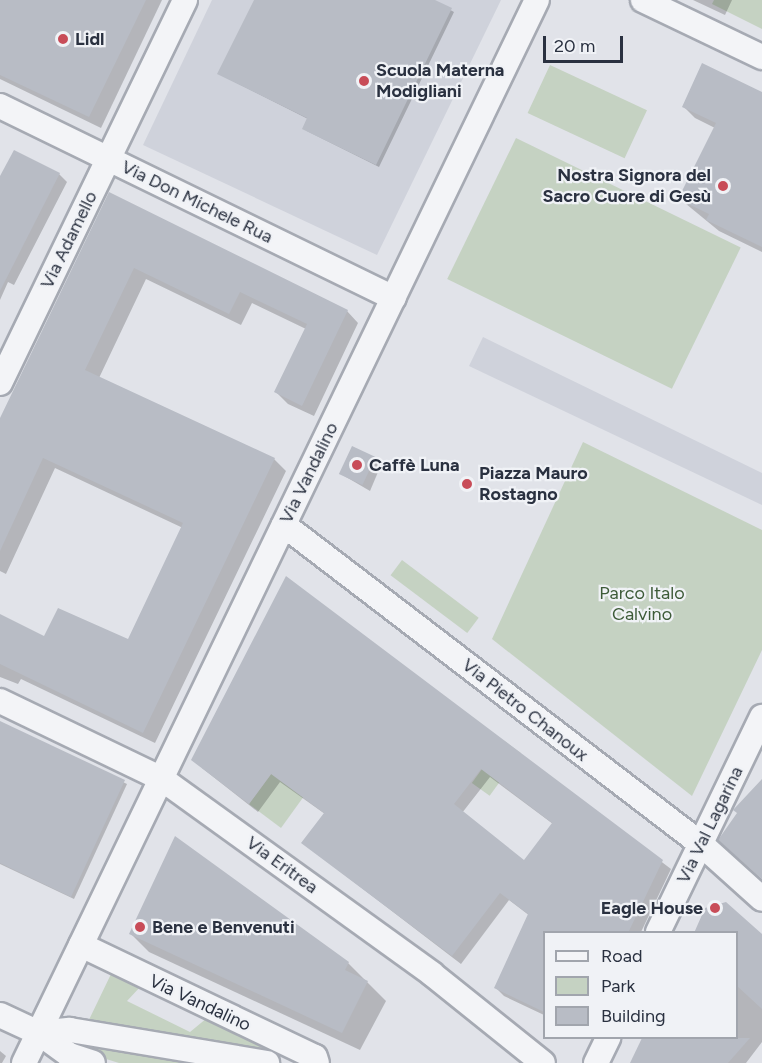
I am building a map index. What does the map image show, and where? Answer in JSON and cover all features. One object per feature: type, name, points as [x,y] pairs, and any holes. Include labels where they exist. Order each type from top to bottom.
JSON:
[{"type":"street","name":"Via Adamello","points":[[0,383],[185,0]]},
{"type":"street","name":"Via Vandalino","points":[[24,1063],[537,0]]},
{"type":"street","points":[[643,0],[762,57]]},
{"type":"street","name":"Via Don Michele Rua","points":[[0,106],[394,298]]},
{"type":"street","name":"Via Pietro Chanoux","points":[[284,525],[701,844],[762,899]]},
{"type":"street","name":"Via Eritrea","points":[[0,701],[162,778],[432,974],[543,1063]]},
{"type":"street","name":"Via Val Lagarina","points":[[659,931],[762,717]]},
{"type":"street","name":"Via Vandalino","points":[[81,945],[315,1057],[317,1063]]},
{"type":"street","points":[[0,1015],[39,1033],[69,1054],[93,1063]]},
{"type":"street","name":"Via Vandalino","points":[[39,1033],[70,1030],[267,1063]]},
{"type":"street","points":[[596,1063],[608,1039]]},
{"type":"shaded area","points":[[212,0],[501,0],[377,255],[143,145]]},
{"type":"shaded area","points":[[483,337],[762,473],[762,505],[469,366]]},
{"type":"green space","points":[[714,0],[762,0],[762,29],[712,4]]},
{"type":"green space","points":[[550,65],[647,110],[625,158],[528,113]]},
{"type":"green space","points":[[516,138],[741,248],[672,389],[447,279]]},
{"type":"green space","name":"Parco Italo Calvino","points":[[583,442],[762,530],[762,650],[692,796],[492,639]]},
{"type":"green space","points":[[402,560],[479,618],[467,633],[391,575]]},
{"type":"green space","points":[[350,668],[346,738],[281,828],[249,804]]},
{"type":"green space","points":[[503,740],[521,753],[490,796],[472,783]]},
{"type":"green space","points":[[112,972],[141,986],[127,1001],[190,1032],[207,1018],[287,1055],[86,1026]]},
{"type":"green space","points":[[79,1044],[205,1063],[119,1063],[77,1050]]},
{"type":"building","name":"Lidl","points":[[0,0],[146,0],[89,117],[0,75]]},
{"type":"building","name":"Scuola Materna Modigliani","points":[[254,0],[435,0],[452,8],[376,165],[302,129],[307,118],[217,74]]},
{"type":"building","points":[[702,63],[762,92],[762,247],[706,220],[709,214],[678,199],[716,123],[682,107]]},
{"type":"building","points":[[14,150],[60,173],[0,291],[0,176]]},
{"type":"building","points":[[109,192],[348,310],[302,406],[274,392],[307,324],[240,292],[229,314],[134,268],[85,370],[275,458],[143,733],[0,664],[0,614],[44,636],[58,608],[128,639],[183,523],[43,458],[0,551],[0,418]]},
{"type":"building","name":"Caffè Luna","points":[[352,446],[376,457],[362,485],[339,474]]},
{"type":"building","points":[[286,576],[663,860],[629,931],[543,931],[543,1012],[494,988],[528,914],[500,893],[452,956],[301,843],[324,813],[271,774],[249,804],[191,760]],"holes":[[[481,769],[552,823],[524,860],[454,804]]]},
{"type":"building","points":[[0,721],[125,780],[71,897],[0,863]]},
{"type":"building","points":[[762,779],[762,879],[718,840],[737,813],[733,810]]},
{"type":"building","points":[[175,836],[349,962],[345,970],[368,981],[342,1033],[129,934]]},
{"type":"building","points":[[726,902],[762,934],[762,1009],[738,987],[738,931],[695,931],[705,908]]},
{"type":"building","points":[[750,1038],[728,1063],[630,1063],[642,1039]]},
{"type":"place","name":"Lidl","points":[[63,39]]},
{"type":"place","name":"Scuola Materna Modigliani","points":[[364,81]]},
{"type":"place","name":"Nostra Signora del Sacro Cuore di Gesù","points":[[723,186]]},
{"type":"place","name":"Caffè Luna","points":[[357,465]]},
{"type":"place","name":"Piazza Mauro Rostagno","points":[[467,484]]},
{"type":"place","name":"Eagle House","points":[[715,908]]},
{"type":"place","name":"Bene e Benvenuti","points":[[140,927]]}]
